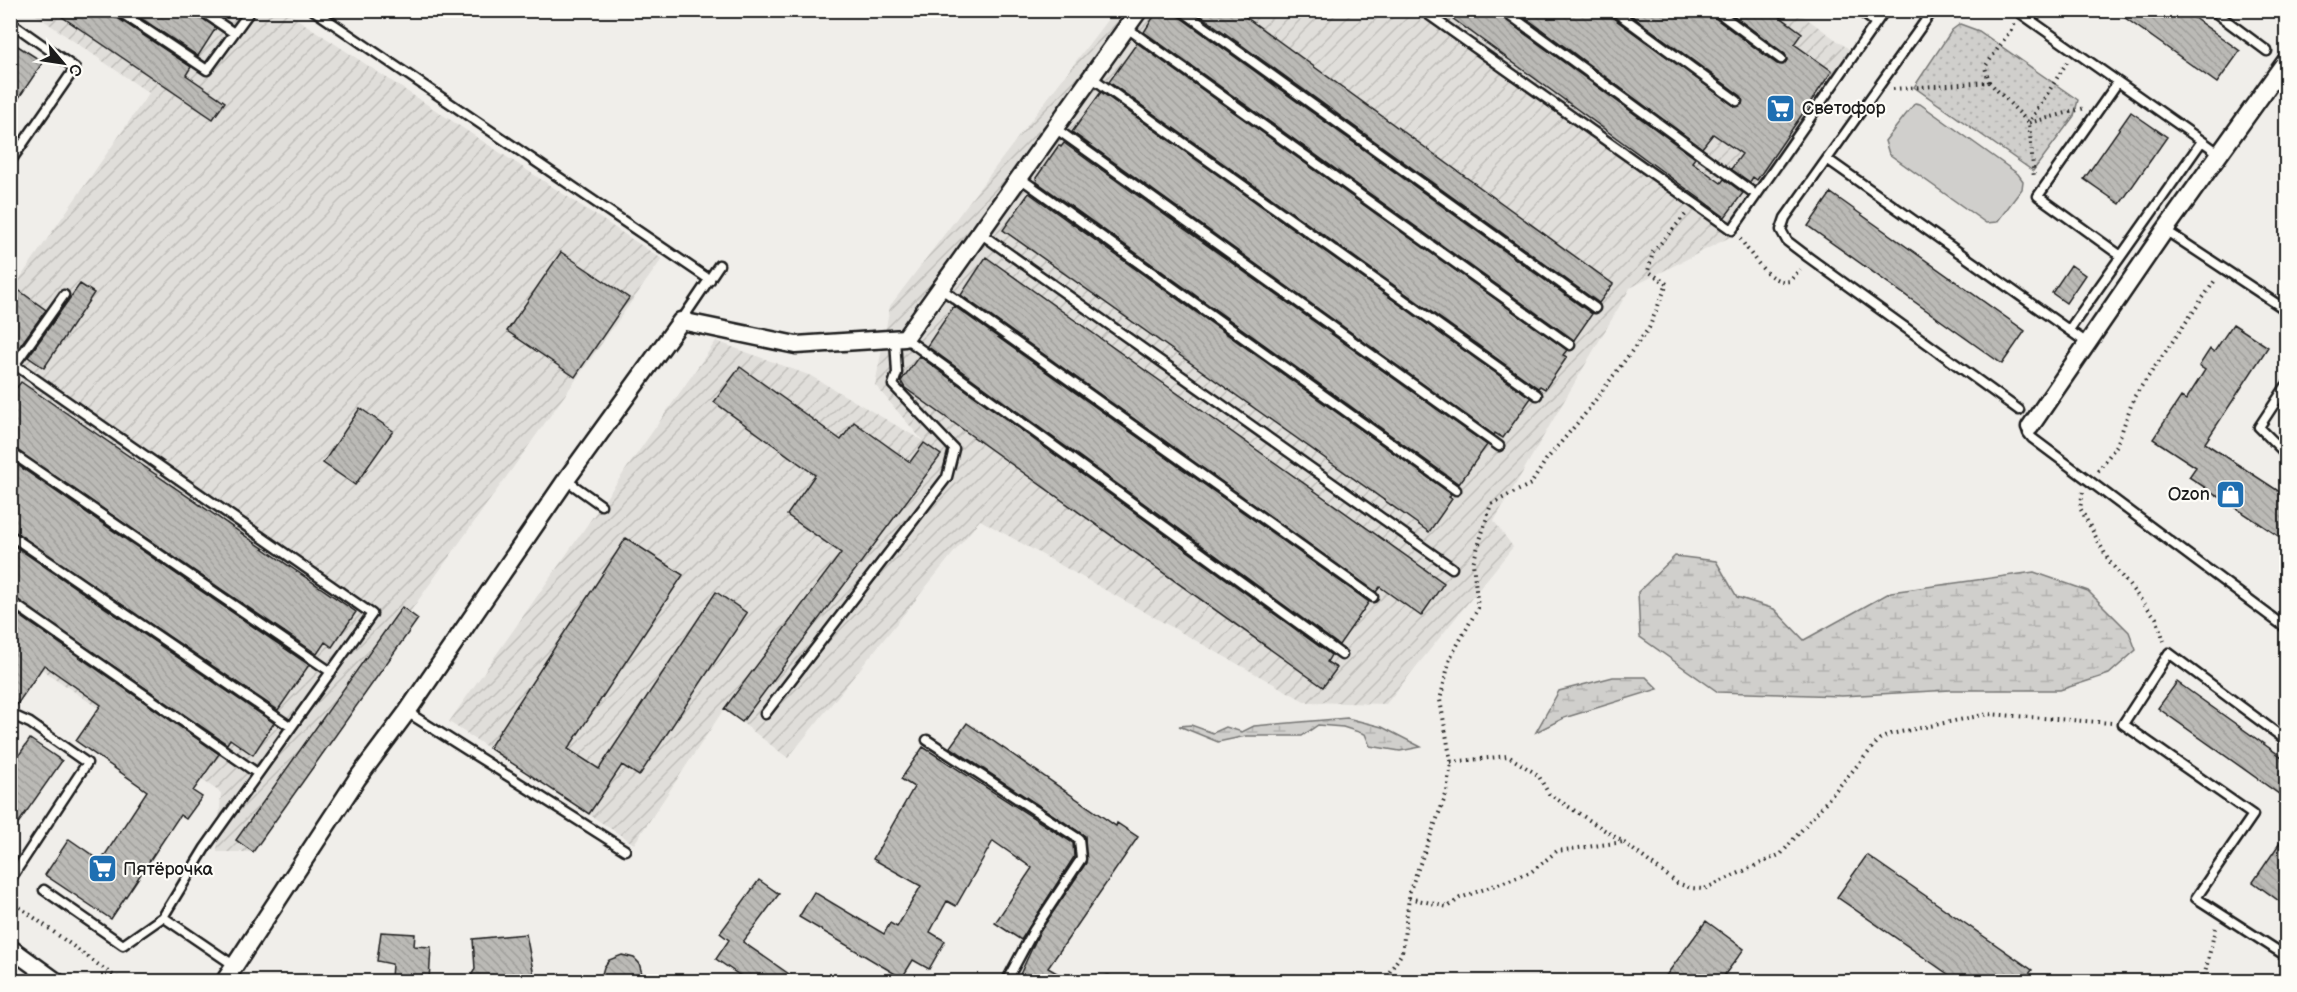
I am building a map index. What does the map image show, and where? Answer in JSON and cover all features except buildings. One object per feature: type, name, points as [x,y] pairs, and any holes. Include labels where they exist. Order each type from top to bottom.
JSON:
[{"type":"street","points":[[224,981],[357,779],[407,712],[566,480],[681,321],[796,345],[900,338],[940,288],[1140,10]]},
{"type":"street","points":[[2030,427],[2165,230],[2286,61]]},
{"type":"street","points":[[10,948],[57,981]]},
{"type":"lane","points":[[117,10],[207,70],[251,10]]},
{"type":"lane","points":[[200,10],[234,33]]},
{"type":"lane","points":[[313,10],[710,280]]},
{"type":"lane","points":[[1181,10],[1595,308]]},
{"type":"lane","points":[[1422,10],[1732,230],[1885,10]]},
{"type":"lane","points":[[1503,10],[1751,191]]},
{"type":"lane","points":[[1613,10],[1737,101]]},
{"type":"lane","points":[[1715,10],[1781,59]]},
{"type":"lane","points":[[1859,10],[1876,23]]},
{"type":"lane","points":[[1933,10],[1785,218],[1781,230],[1786,241],[2019,410]]},
{"type":"lane","points":[[2211,10],[2267,51]]},
{"type":"lane","points":[[2019,12],[2220,153]]},
{"type":"lane","points":[[10,22],[75,68],[10,162]]},
{"type":"lane","points":[[1127,28],[1570,345]]},
{"type":"lane","points":[[1091,77],[1537,395]]},
{"type":"lane","points":[[2118,82],[2038,196],[2121,256]]},
{"type":"lane","points":[[1056,128],[1499,446]]},
{"type":"lane","points":[[2069,330],[2202,141]]},
{"type":"lane","points":[[1827,159],[2087,343]]},
{"type":"lane","points":[[1020,178],[1456,490]]},
{"type":"lane","points":[[2165,230],[2286,310]]},
{"type":"lane","points":[[980,233],[1452,568]]},
{"type":"lane","points":[[681,321],[719,265]]},
{"type":"lane","points":[[940,288],[1373,597]]},
{"type":"lane","points":[[44,890],[123,945],[163,917],[205,848],[372,614],[13,368],[64,295]]},
{"type":"lane","points":[[900,338],[1342,655]]},
{"type":"lane","points":[[765,714],[947,477],[954,449],[893,385],[897,373],[900,338]]},
{"type":"lane","points":[[2286,386],[2259,427],[2286,454]]},
{"type":"lane","points":[[2030,427],[2028,433],[2032,438],[2092,480],[2286,628]]},
{"type":"lane","points":[[10,452],[331,672]]},
{"type":"lane","points":[[566,480],[601,505]]},
{"type":"lane","points":[[10,535],[291,727]]},
{"type":"lane","points":[[10,601],[258,773]]},
{"type":"lane","points":[[2285,952],[2196,898],[2253,815],[2123,724],[2169,653],[2286,740]]},
{"type":"lane","points":[[407,712],[625,850]]},
{"type":"lane","points":[[10,714],[30,723],[87,763],[12,874]]},
{"type":"lane","points":[[927,740],[1079,839],[1081,859],[1034,930],[1006,981]]},
{"type":"lane","points":[[163,917],[235,966]]},
{"type":"path","points":[[2019,12],[1985,67],[1989,82],[2029,123],[2038,196]]},
{"type":"path","points":[[2029,123],[2074,51]]},
{"type":"path","points":[[1875,92],[1989,82]]},
{"type":"path","points":[[2029,123],[2078,108],[2101,108]]},
{"type":"path","points":[[1383,981],[1402,953],[1409,898],[1447,792],[1451,762],[1440,700],[1450,658],[1478,609],[1473,563],[1491,504],[1532,484],[1546,460],[1585,414],[1649,328],[1667,284],[1648,271],[1653,252],[1666,235],[1697,205]]},
{"type":"path","points":[[1732,230],[1771,278],[1782,282],[1790,281],[1808,257]]},
{"type":"path","points":[[2169,653],[2156,618],[2109,561],[2080,508],[2084,492],[2117,445],[2134,397],[2223,268]]},
{"type":"path","points":[[1451,762],[1508,756],[1538,775],[1549,794],[1623,842],[1677,883],[1691,888],[1704,889],[1781,854],[1880,740],[1891,734],[1988,714],[2123,724]]},
{"type":"path","points":[[1409,898],[1448,907],[1460,898],[1531,872],[1557,851],[1623,842]]},
{"type":"path","points":[[10,900],[122,981]]},
{"type":"path","points":[[2203,981],[2219,912]]},
{"type":"shaded area","points":[[30,11],[289,11],[288,13],[662,259],[407,616],[418,619],[253,852],[217,852],[221,793],[11,648],[11,291],[149,93]]},
{"type":"shaded area","points":[[1114,11],[1796,11],[1860,57],[1763,199],[1732,236],[1630,288],[1494,521],[1513,547],[1386,704],[1306,702],[980,520],[788,758],[724,709],[634,844],[449,722],[716,341],[811,376],[923,441],[875,385],[890,306]]},
{"type":"green space","points":[[1960,24],[1979,31],[2078,100],[2074,116],[2033,171],[1914,87],[1952,30]]},
{"type":"green space","points":[[1915,103],[1920,104],[2018,174],[2023,181],[2022,189],[1997,222],[1986,223],[1889,154],[1885,141]]},
{"type":"green space","points":[[1675,556],[1716,561],[1737,597],[1774,609],[1804,640],[1891,592],[2034,572],[2088,591],[2129,632],[2136,650],[2109,674],[2060,690],[1951,690],[1842,696],[1718,692],[1640,637],[1638,592]]},
{"type":"green space","points":[[1613,677],[1646,677],[1658,689],[1564,718],[1536,732],[1559,691]]},
{"type":"green space","points":[[1347,718],[1382,727],[1421,747],[1400,751],[1370,746],[1365,734],[1343,727],[1318,725],[1302,736],[1246,736],[1218,742],[1179,726],[1191,725],[1213,733],[1226,727],[1242,732],[1254,726]]},
{"type":"place","name":"Светофор","points":[[1781,108]]},
{"type":"place","name":"Ozon","points":[[2231,494]]},
{"type":"place","name":"Пятёрочка","points":[[102,869]]}]
